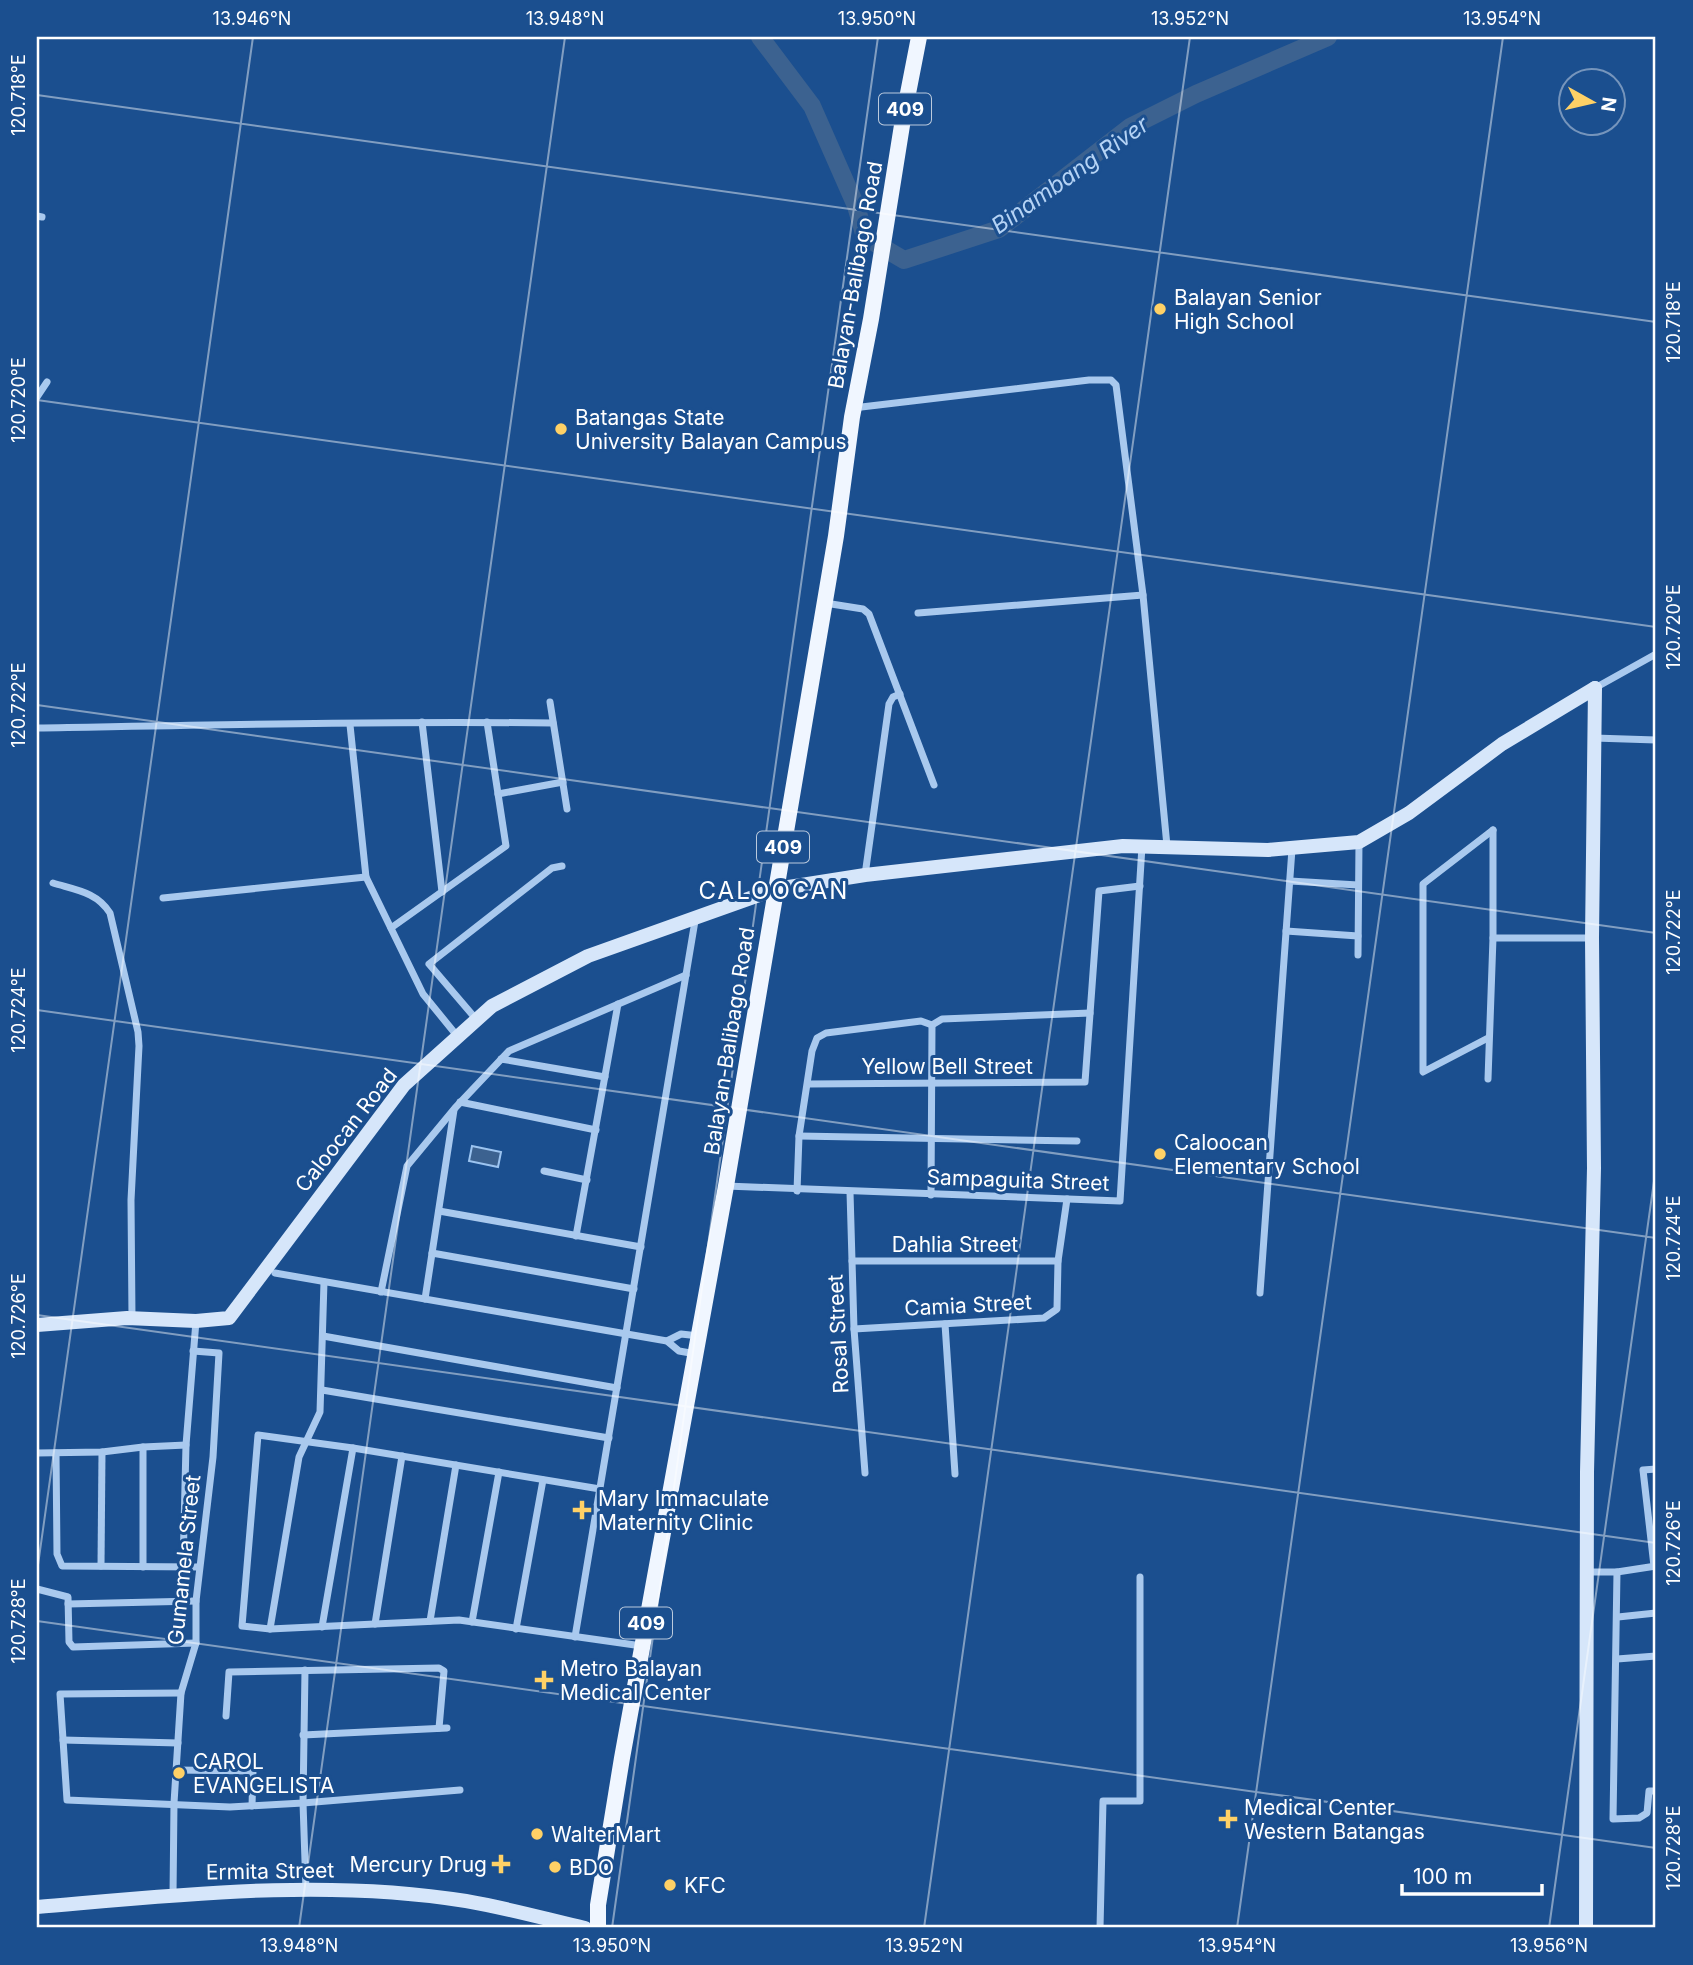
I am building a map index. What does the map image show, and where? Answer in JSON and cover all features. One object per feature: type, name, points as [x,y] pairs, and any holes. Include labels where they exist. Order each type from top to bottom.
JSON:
[{"type":"main road","name":"Balayan-Balibago Road","points":[[598,1928],[598,1905],[611,1825],[726,1186],[825,603],[853,408],[919,37]]},
{"type":"street","points":[[853,408],[1111,380],[1116,385],[1143,595],[1167,846]]},
{"type":"street","points":[[37,397],[47,382]]},
{"type":"street","points":[[918,613],[1143,595]]},
{"type":"street","points":[[825,603],[863,609],[869,614],[934,785]]},
{"type":"street","points":[[1358,955],[1359,842],[1409,813],[1502,744],[1656,654]]},
{"type":"street","points":[[1586,1928],[1587,1472],[1594,1168],[1592,938],[1595,688]]},
{"type":"street","points":[[865,875],[889,704],[893,697],[900,694]]},
{"type":"street","points":[[550,702],[567,809]]},
{"type":"street","points":[[37,728],[422,722],[553,723]]},
{"type":"street","points":[[422,722],[442,892]]},
{"type":"street","points":[[391,928],[506,846],[487,722]]},
{"type":"street","points":[[350,724],[366,877],[424,994],[458,1037]]},
{"type":"street","points":[[1594,738],[1656,740]]},
{"type":"street","points":[[498,794],[563,782]]},
{"type":"street","points":[[1488,1038],[1423,1072],[1423,884],[1493,830],[1493,938],[1488,1079]]},
{"type":"street","name":"Caloocan Road","points":[[37,1325],[132,1319],[196,1321],[229,1318],[404,1086],[492,1006],[588,956],[776,889],[865,875],[1142,845],[1292,849],[1359,842]]},
{"type":"street","name":"Sampaguita Street","points":[[726,1186],[797,1191],[1120,1201],[1142,845]]},
{"type":"street","points":[[1261,1293],[1292,849]]},
{"type":"street","points":[[477,1020],[429,964],[552,868],[562,866]]},
{"type":"street","points":[[163,898],[366,877]]},
{"type":"street","points":[[1290,881],[1359,886]]},
{"type":"street","points":[[53,883],[95,895],[110,913],[138,1032],[131,1200],[132,1319]]},
{"type":"street","points":[[932,1025],[942,1019],[1090,1013],[1099,891],[1140,886]]},
{"type":"street","points":[[575,1637],[695,920]]},
{"type":"street","points":[[1286,931],[1358,936]]},
{"type":"street","points":[[1493,938],[1592,938]]},
{"type":"street","points":[[381,1292],[407,1166],[457,1105],[501,1059],[509,1051],[686,975]]},
{"type":"street","points":[[576,1237],[618,1004]]},
{"type":"street","name":"Yellow Bell Street","points":[[809,1084],[1085,1083],[1090,1013]]},
{"type":"street","points":[[797,1191],[799,1136],[812,1051],[817,1038],[826,1033],[921,1021],[932,1025]]},
{"type":"street","points":[[931,1195],[932,1025]]},
{"type":"street","points":[[501,1059],[605,1077]]},
{"type":"street","points":[[457,1105],[596,1130]]},
{"type":"street","points":[[425,1299],[457,1105]]},
{"type":"street","points":[[799,1136],[1077,1141]]},
{"type":"street","points":[[544,1171],[587,1180]]},
{"type":"street","name":"Rosal Street","points":[[850,1192],[854,1329],[865,1473]]},
{"type":"street","name":"Camia Street","points":[[854,1329],[1044,1318],[1057,1309],[1058,1261],[1068,1199]]},
{"type":"street","points":[[439,1211],[640,1247]]},
{"type":"street","points":[[432,1253],[634,1289]]},
{"type":"street","name":"Dahlia Street","points":[[852,1261],[1058,1261]]},
{"type":"street","points":[[275,1273],[667,1341],[679,1351],[696,1354]]},
{"type":"street","points":[[270,1629],[299,1457],[320,1412],[324,1282]]},
{"type":"street","points":[[183,1567],[186,1445],[196,1321]]},
{"type":"street","points":[[944,1324],[955,1474]]},
{"type":"street","points":[[667,1341],[681,1334],[699,1336]]},
{"type":"street","points":[[323,1336],[617,1388]]},
{"type":"street","name":"Gumamela Street","points":[[173,1895],[174,1803],[181,1693],[196,1643],[199,1567],[213,1457],[219,1353],[194,1351]]},
{"type":"street","points":[[322,1390],[609,1438]]},
{"type":"street","points":[[600,1489],[258,1435],[242,1626],[270,1629],[459,1620],[642,1647]]},
{"type":"street","points":[[37,1453],[102,1452],[186,1445]]},
{"type":"street","points":[[143,1447],[143,1567]]},
{"type":"street","points":[[322,1626],[353,1448]]},
{"type":"street","points":[[101,1566],[102,1452]]},
{"type":"street","points":[[56,1453],[57,1555],[62,1566],[199,1567]]},
{"type":"street","points":[[375,1624],[402,1456]]},
{"type":"street","points":[[430,1621],[456,1465]]},
{"type":"street","points":[[1588,1572],[1618,1572],[1655,1566],[1643,1470],[1656,1469]]},
{"type":"street","points":[[472,1622],[499,1472]]},
{"type":"street","points":[[516,1629],[543,1480]]},
{"type":"street","points":[[1618,1572],[1612,1819],[1639,1818],[1647,1813],[1649,1791],[1656,1791]]},
{"type":"street","points":[[1100,1928],[1103,1801],[1140,1801],[1140,1577]]},
{"type":"street","points":[[37,1589],[68,1597],[69,1642],[73,1647],[196,1643]]},
{"type":"street","points":[[68,1604],[197,1601]]},
{"type":"street","points":[[1618,1617],[1656,1613]]},
{"type":"street","points":[[1617,1659],[1656,1656]]},
{"type":"street","points":[[226,1716],[229,1672],[439,1668],[444,1671],[443,1728],[303,1735]]},
{"type":"street","points":[[305,1670],[303,1803],[306,1891]]},
{"type":"street","points":[[181,1693],[60,1694],[67,1800],[230,1807],[460,1790]]},
{"type":"street","points":[[63,1741],[178,1743]]},
{"type":"street","points":[[176,1770],[253,1771],[252,1805]]},
{"type":"street","name":"Ermita Street","points":[[37,1907],[173,1895],[374,1892],[465,1901],[586,1928]]},
{"type":"water","points":[[472,1146],[501,1152],[498,1167],[469,1161]]},
{"type":"waterway","name":"Binambang River","points":[[760,37],[812,106],[856,206],[865,237],[904,260],[999,229],[1130,127],[1196,94],[1328,37]]},
{"type":"place","name":"Balayan Senior High School","points":[[1160,309]]},
{"type":"place","name":"Batangas State University Balayan Campus","points":[[561,429]]},
{"type":"place","name":"Caloocan Elementary School","points":[[1160,1154]]},
{"type":"place","name":"Mary Immaculate Maternity Clinic","points":[[582,1510]]},
{"type":"place","name":"Metro Balayan Medical Center","points":[[544,1680]]},
{"type":"place","name":"CAROL EVANGELISTA","points":[[179,1773]]},
{"type":"place","name":"Medical Center Western Batangas","points":[[1228,1819]]},
{"type":"place","name":"WalterMart","points":[[537,1834]]},
{"type":"place","name":"Mercury Drug","points":[[501,1864]]},
{"type":"place","name":"BDO","points":[[555,1867]]},
{"type":"place","name":"KFC","points":[[670,1885]]},
{"type":"district","name":"CALOOCAN","points":[[774,890]]}]
